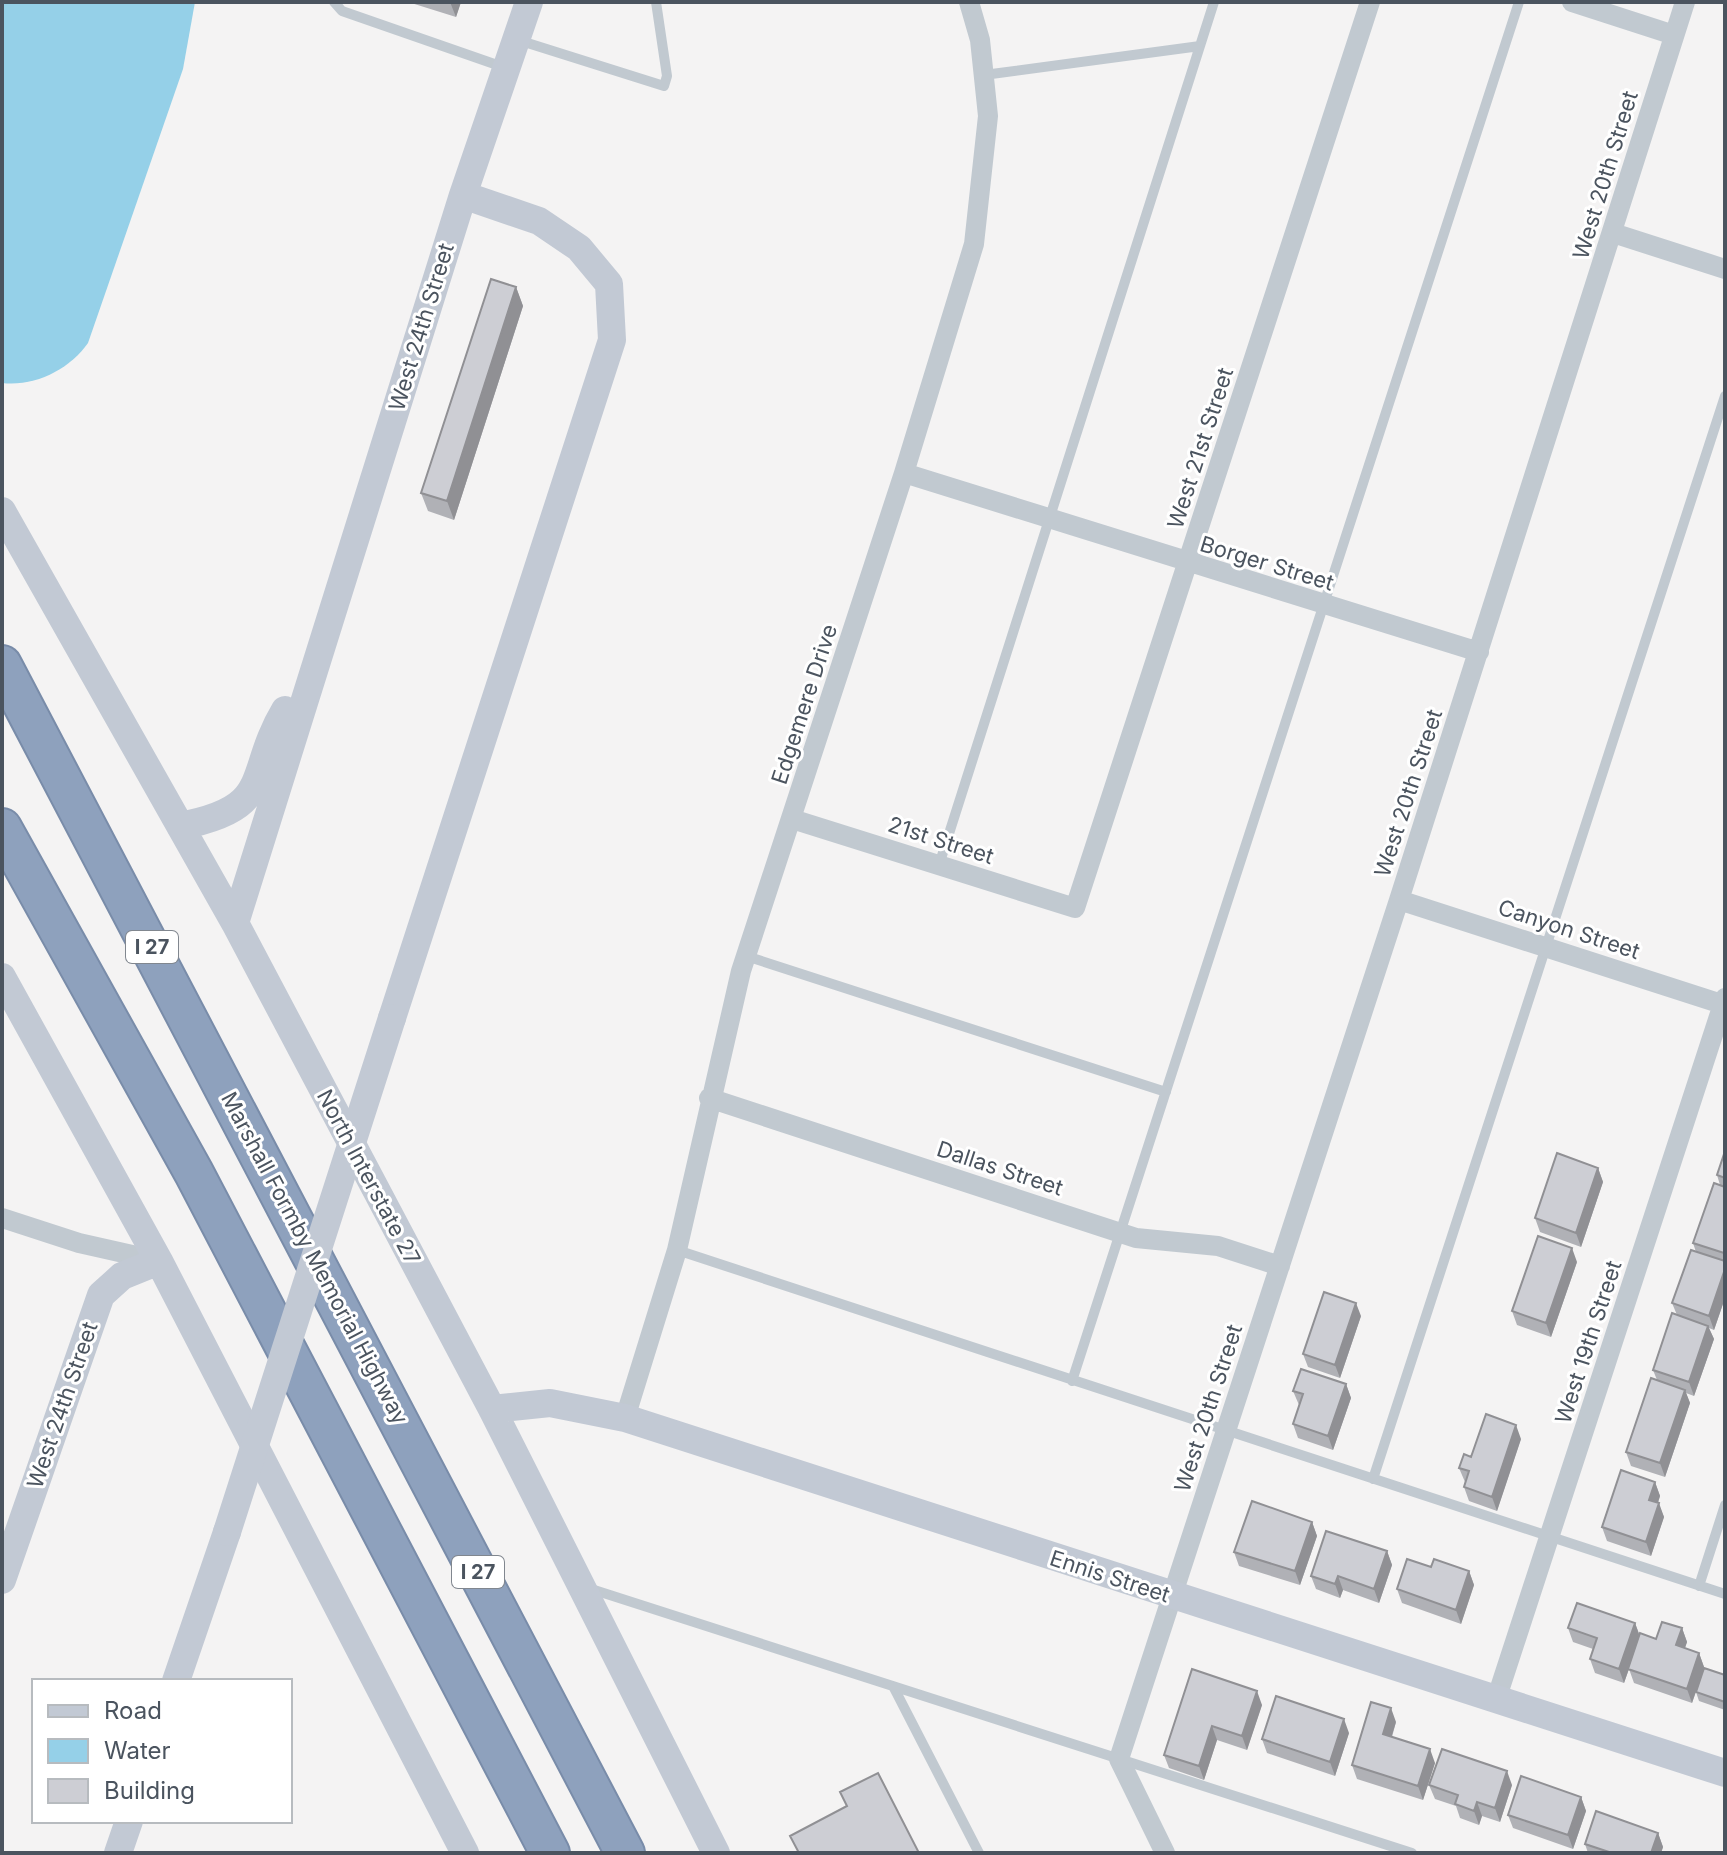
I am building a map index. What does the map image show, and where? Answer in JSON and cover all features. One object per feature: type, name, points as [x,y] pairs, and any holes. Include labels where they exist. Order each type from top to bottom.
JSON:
[{"type":"highway","points":[[2,646],[51,753]]},
{"type":"highway","name":"Marshall Formby Memorial Highway","points":[[2,665],[51,753],[625,1853]]},
{"type":"highway","points":[[2,828],[194,1173],[550,1853]]},
{"type":"main road","name":"West 24th Street","points":[[235,923],[463,195],[529,2]]},
{"type":"main road","points":[[177,1679],[227,1532],[612,340],[609,284],[579,248],[539,221],[463,195]]},
{"type":"main road","name":"North Interstate 27","points":[[2,511],[235,923],[492,1409],[716,1853]]},
{"type":"main road","name":"West 24th Street","points":[[180,826],[224,816],[245,799],[260,773],[279,721],[319,655]]},
{"type":"main road","points":[[2,977],[159,1261],[465,1853]]},
{"type":"main road","name":"West 24th Street","points":[[2,1580],[101,1295],[122,1276],[159,1261]]},
{"type":"main road","name":"Ennis Street","points":[[492,1409],[550,1403],[625,1418],[1725,1773]]},
{"type":"main road","points":[[118,1853],[128,1823]]},
{"type":"street","name":"Edgemere Drive","points":[[625,1418],[677,1250],[709,1098],[746,956],[904,473],[974,244],[988,116],[980,40],[969,2]]},
{"type":"street","name":"West 21st Street","points":[[1075,908],[1370,2]]},
{"type":"street","points":[[1572,2],[1674,35]]},
{"type":"street","name":"West 20th Street","points":[[1119,1759],[1479,652],[1685,2]]},
{"type":"street","points":[[1613,233],[1725,269]]},
{"type":"street","name":"Borger Street","points":[[904,473],[1187,564],[1479,652]]},
{"type":"street","name":"21st Street","points":[[792,819],[1075,908]]},
{"type":"street","name":"Canyon Street","points":[[1399,900],[1724,1002]]},
{"type":"street","name":"West 19th Street","points":[[1496,1700],[1724,1002]]},
{"type":"street","name":"Dallas Street","points":[[709,1098],[1136,1238],[1218,1246],[1280,1266]]},
{"type":"street","points":[[2,1218],[79,1243],[159,1261]]},
{"type":"street","points":[[1119,1759],[1165,1853]]},
{"type":"lane","points":[[334,2],[342,11],[506,68]]},
{"type":"lane","points":[[516,39],[664,86],[667,76],[656,2]]},
{"type":"lane","points":[[939,865],[1052,520],[1214,2]]},
{"type":"lane","points":[[1072,1381],[1519,2]]},
{"type":"lane","points":[[984,75],[1200,46]]},
{"type":"lane","points":[[1373,1479],[1725,396]]},
{"type":"lane","points":[[746,956],[1166,1092]]},
{"type":"lane","points":[[677,1250],[1725,1594]]},
{"type":"lane","points":[[1699,1586],[1725,1505]]},
{"type":"lane","points":[[582,1586],[1412,1853]]},
{"type":"lane","points":[[893,1686],[979,1853]]},
{"type":"water","points":[[2,2],[195,2],[183,69],[88,343],[72,361],[51,374],[14,383],[2,383]]},
{"type":"building","points":[[491,279],[516,287],[447,501],[421,493]]},
{"type":"building","points":[[1725,1151],[1725,1178],[1717,1175]]},
{"type":"building","points":[[1557,1153],[1598,1168],[1576,1233],[1535,1218]]},
{"type":"building","points":[[1714,1183],[1725,1187],[1724,1253],[1693,1243]]},
{"type":"building","points":[[1538,1236],[1572,1248],[1546,1323],[1512,1311]]},
{"type":"building","points":[[1691,1250],[1725,1261],[1709,1316],[1672,1303]]},
{"type":"building","points":[[1324,1292],[1356,1303],[1335,1365],[1303,1354]]},
{"type":"building","points":[[1672,1313],[1708,1326],[1689,1382],[1653,1370]]},
{"type":"building","points":[[1301,1369],[1346,1384],[1328,1436],[1293,1424],[1303,1394],[1293,1391]]},
{"type":"building","points":[[1651,1378],[1685,1390],[1660,1463],[1626,1452]]},
{"type":"building","points":[[1486,1414],[1516,1425],[1492,1497],[1464,1487],[1469,1471],[1459,1468],[1464,1454],[1471,1457]]},
{"type":"building","points":[[1621,1470],[1655,1482],[1649,1500],[1659,1503],[1646,1542],[1602,1527]]},
{"type":"building","points":[[1252,1501],[1312,1522],[1295,1571],[1234,1552]]},
{"type":"building","points":[[1326,1531],[1387,1551],[1374,1589],[1338,1576],[1335,1584],[1311,1576]]},
{"type":"building","points":[[1407,1559],[1431,1567],[1434,1559],[1469,1571],[1456,1610],[1397,1589]]},
{"type":"building","points":[[1577,1603],[1635,1623],[1619,1669],[1590,1659],[1597,1638],[1568,1628]]},
{"type":"building","points":[[1662,1622],[1682,1628],[1676,1645],[1699,1653],[1687,1689],[1628,1669],[1640,1633],[1656,1639]]},
{"type":"building","points":[[1704,1668],[1725,1675],[1725,1702],[1696,1692]]},
{"type":"building","points":[[1192,1669],[1257,1691],[1242,1736],[1212,1726],[1199,1766],[1164,1755]]},
{"type":"building","points":[[1276,1696],[1344,1719],[1330,1762],[1262,1739]]},
{"type":"building","points":[[1371,1702],[1391,1708],[1383,1734],[1430,1749],[1418,1786],[1352,1765]]},
{"type":"building","points":[[1442,1749],[1507,1771],[1495,1808],[1477,1802],[1474,1811],[1455,1804],[1458,1795],[1429,1785]]},
{"type":"building","points":[[878,1773],[919,1853],[799,1853],[790,1836],[847,1806],[840,1792]]},
{"type":"building","points":[[1521,1776],[1581,1797],[1568,1835],[1508,1815]]},
{"type":"building","points":[[1596,1811],[1658,1833],[1651,1853],[1612,1853],[1585,1844]]}]
